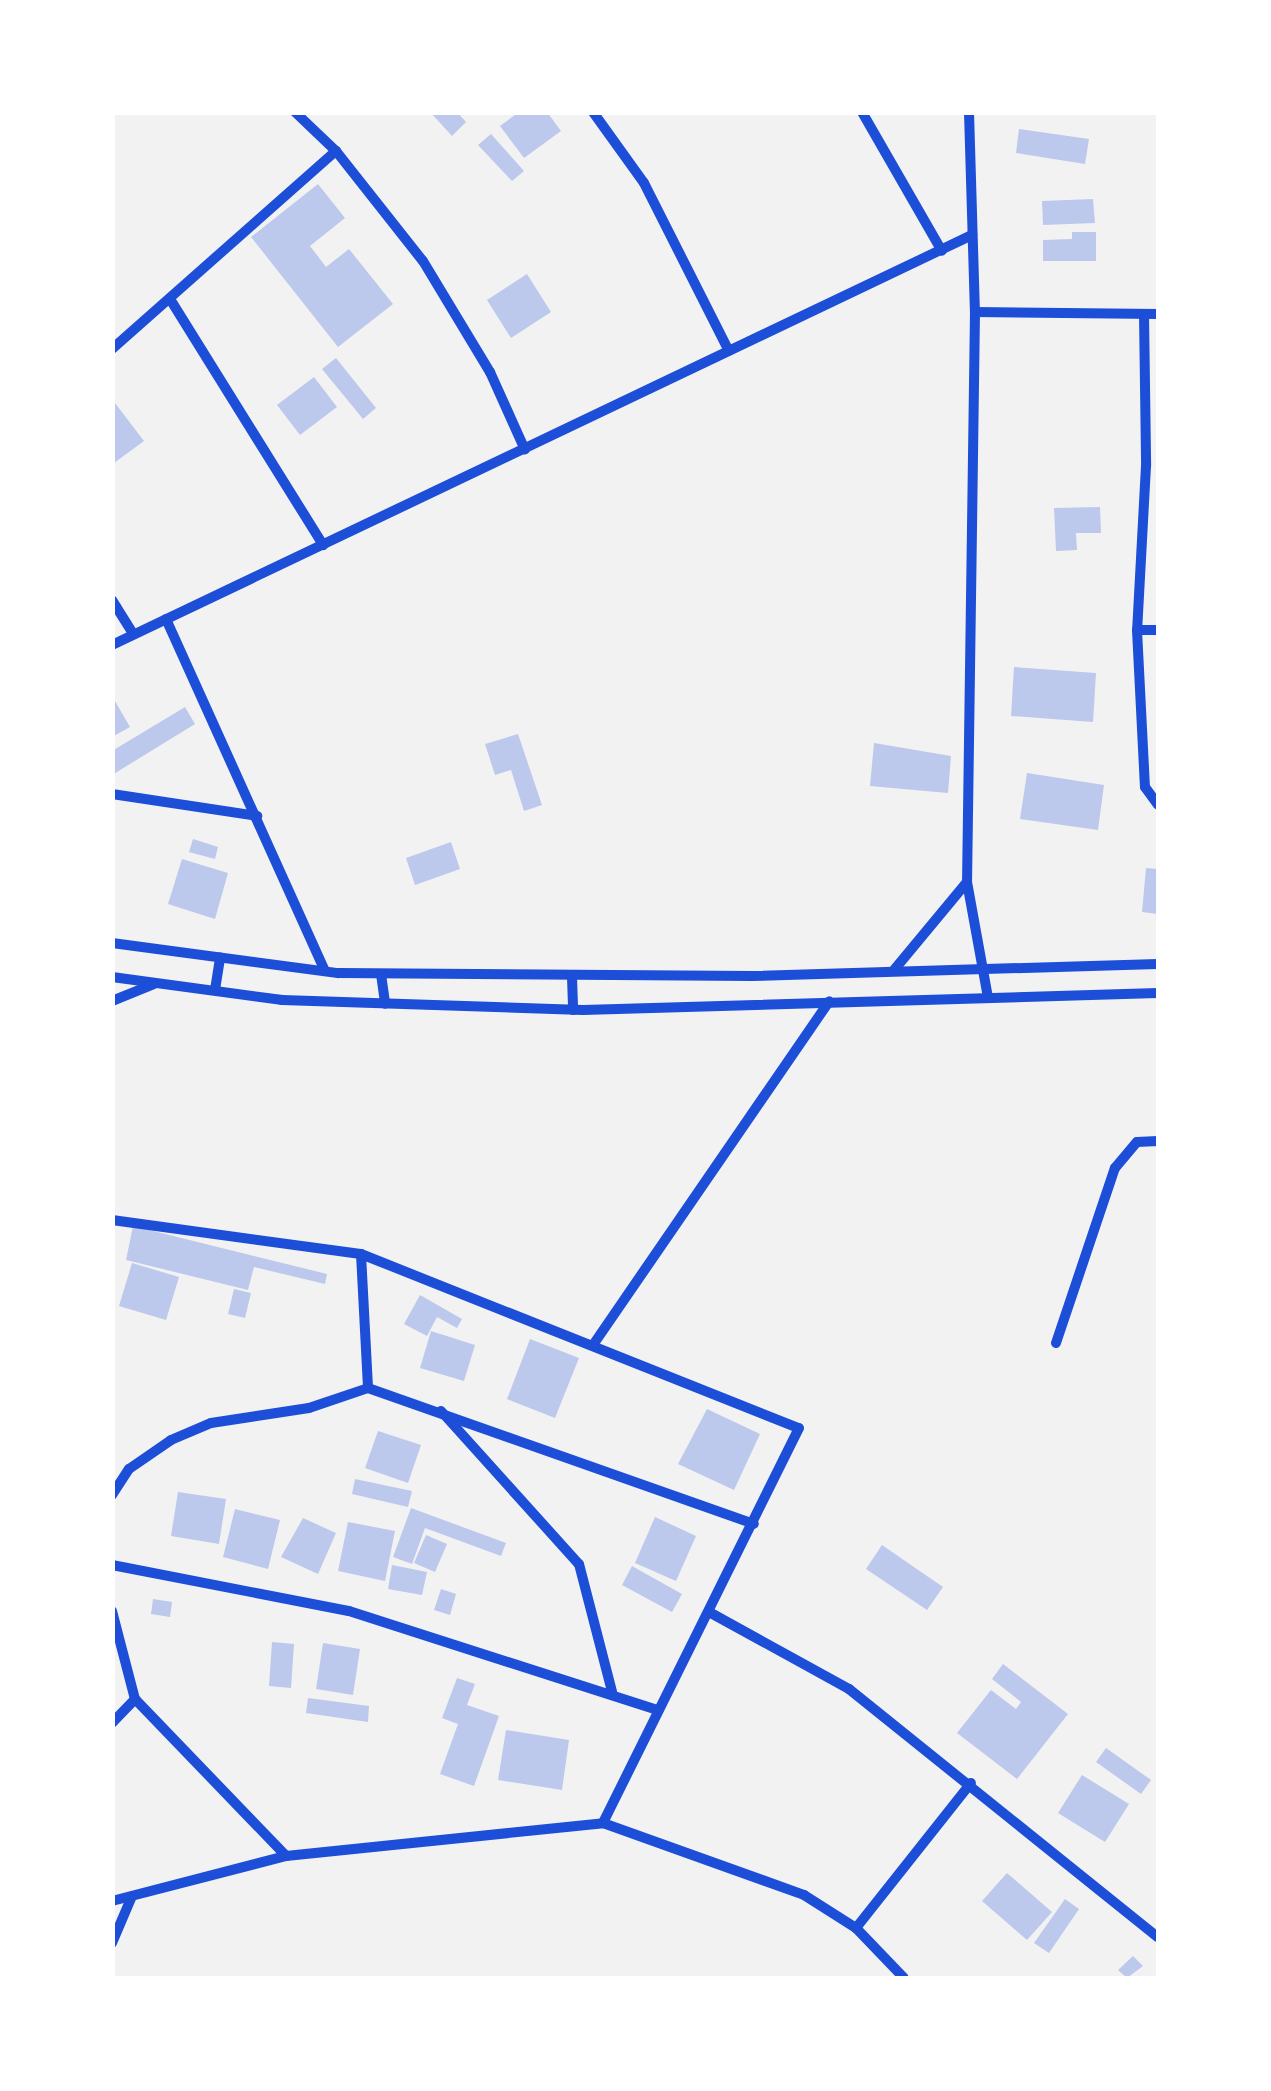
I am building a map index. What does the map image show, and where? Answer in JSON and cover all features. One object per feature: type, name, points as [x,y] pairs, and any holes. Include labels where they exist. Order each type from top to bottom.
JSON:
[{"type":"street","points":[[295,112],[336,151],[423,261],[490,372],[525,450]]},
{"type":"street","points":[[593,112],[644,183],[728,352]]},
{"type":"street","points":[[862,112],[942,251]]},
{"type":"street","points":[[970,112],[975,312],[967,882],[988,997]]},
{"type":"street","points":[[112,349],[336,151]]},
{"type":"street","points":[[112,644],[972,235]]},
{"type":"street","points":[[170,299],[323,545]]},
{"type":"street","points":[[975,312],[1158,314]]},
{"type":"street","points":[[1144,314],[1152,466],[1138,630],[1145,787],[1158,804]]},
{"type":"street","points":[[112,600],[133,634]]},
{"type":"street","points":[[166,619],[325,972]]},
{"type":"street","points":[[1138,630],[1158,630]]},
{"type":"street","points":[[112,794],[257,816]]},
{"type":"street","points":[[894,970],[967,882]]},
{"type":"street","points":[[112,943],[325,972],[381,974],[752,976],[1158,964]]},
{"type":"street","points":[[215,990],[220,957]]},
{"type":"street","points":[[381,974],[385,1004]]},
{"type":"street","points":[[752,976],[752,1003]]},
{"type":"street","points":[[112,977],[385,1004],[573,1010],[1158,994]]},
{"type":"street","points":[[572,977],[573,1010]]},
{"type":"street","points":[[112,1001],[154,984]]},
{"type":"street","points":[[593,1346],[828,1001]]},
{"type":"street","points":[[1056,1343],[1115,1168],[1137,1142],[1158,1141]]},
{"type":"street","points":[[112,1220],[361,1254],[798,1428],[754,1524],[656,1710],[603,1823]]},
{"type":"street","points":[[361,1254],[368,1388]]},
{"type":"street","points":[[112,1495],[129,1469],[170,1440],[210,1423],[309,1408],[368,1388],[439,1409],[754,1524]]},
{"type":"street","points":[[439,1409],[579,1564],[612,1692]]},
{"type":"street","points":[[112,1565],[349,1611],[612,1692],[656,1710]]},
{"type":"street","points":[[112,1611],[136,1698],[286,1856]]},
{"type":"street","points":[[708,1612],[849,1689],[972,1783],[1158,1937]]},
{"type":"street","points":[[112,1723],[136,1698]]},
{"type":"street","points":[[856,1928],[972,1783]]},
{"type":"street","points":[[112,1901],[286,1856],[603,1823],[770,1880],[856,1928],[904,1978]]},
{"type":"street","points":[[112,1943],[132,1896]]},
{"type":"building","points":[[430,112],[457,112],[466,122],[452,136]]},
{"type":"building","points":[[519,112],[547,112],[561,131],[524,158],[500,126]]},
{"type":"building","points":[[1019,129],[1089,139],[1085,164],[1016,153]]},
{"type":"building","points":[[491,134],[524,171],[512,181],[478,145]]},
{"type":"building","points":[[318,184],[345,218],[310,246],[326,267],[349,249],[393,304],[338,347],[251,237]]},
{"type":"building","points":[[1093,199],[1095,223],[1043,225],[1042,201]]},
{"type":"building","points":[[1072,232],[1096,232],[1096,261],[1043,261],[1043,240],[1072,239]]},
{"type":"building","points":[[527,274],[551,312],[511,338],[487,300]]},
{"type":"building","points":[[336,358],[376,408],[363,419],[322,369]]},
{"type":"building","points":[[314,377],[337,407],[300,435],[277,405]]},
{"type":"building","points":[[115,403],[144,441],[114,463],[112,405]]},
{"type":"building","points":[[1100,507],[1101,533],[1076,533],[1077,550],[1056,551],[1054,508]]},
{"type":"building","points":[[1014,667],[1096,673],[1093,722],[1011,716]]},
{"type":"building","points":[[112,696],[130,727],[112,737]]},
{"type":"building","points":[[185,707],[195,724],[112,775],[112,751]]},
{"type":"building","points":[[518,734],[542,805],[524,811],[511,770],[495,775],[485,744]]},
{"type":"building","points":[[874,743],[951,756],[948,793],[870,786]]},
{"type":"building","points":[[1027,773],[1104,785],[1098,830],[1020,819]]},
{"type":"building","points":[[193,839],[218,847],[215,859],[189,852]]},
{"type":"building","points":[[451,842],[460,869],[415,885],[406,858]]},
{"type":"building","points":[[182,859],[228,873],[215,919],[168,904]]},
{"type":"building","points":[[1146,868],[1158,869],[1158,914],[1142,912]]},
{"type":"building","points":[[133,1226],[327,1274],[325,1284],[254,1267],[248,1290],[126,1260]]},
{"type":"building","points":[[132,1263],[179,1277],[166,1320],[119,1306]]},
{"type":"building","points":[[234,1289],[251,1293],[245,1318],[228,1314]]},
{"type":"building","points":[[420,1295],[462,1319],[457,1328],[437,1317],[427,1336],[404,1324]]},
{"type":"building","points":[[431,1331],[475,1345],[464,1381],[420,1368]]},
{"type":"building","points":[[530,1339],[579,1358],[555,1418],[507,1399]]},
{"type":"building","points":[[707,1409],[760,1434],[734,1490],[678,1464]]},
{"type":"building","points":[[378,1431],[421,1445],[408,1483],[365,1468]]},
{"type":"building","points":[[355,1479],[412,1491],[408,1507],[352,1494]]},
{"type":"building","points":[[178,1492],[226,1499],[219,1544],[171,1536]]},
{"type":"building","points":[[411,1508],[506,1543],[501,1556],[425,1528],[412,1564],[393,1557]]},
{"type":"building","points":[[235,1509],[280,1520],[268,1569],[223,1557]]},
{"type":"building","points":[[655,1517],[696,1536],[676,1581],[635,1563]]},
{"type":"building","points":[[303,1518],[336,1533],[318,1574],[281,1557]]},
{"type":"building","points":[[348,1522],[395,1531],[385,1581],[338,1571]]},
{"type":"building","points":[[426,1535],[447,1544],[435,1572],[414,1563]]},
{"type":"building","points":[[882,1545],[943,1587],[927,1610],[866,1569]]},
{"type":"building","points":[[392,1565],[427,1572],[422,1595],[388,1589]]},
{"type":"building","points":[[632,1566],[682,1594],[672,1612],[622,1585]]},
{"type":"building","points":[[441,1589],[456,1594],[450,1615],[434,1610]]},
{"type":"building","points":[[153,1599],[172,1602],[170,1617],[151,1614]]},
{"type":"building","points":[[272,1642],[294,1644],[291,1688],[269,1686]]},
{"type":"building","points":[[323,1643],[360,1649],[353,1695],[316,1689]]},
{"type":"building","points":[[1003,1664],[1068,1714],[1017,1779],[957,1733],[991,1690],[1016,1709],[1021,1702],[992,1679]]},
{"type":"building","points":[[457,1678],[475,1684],[467,1705],[499,1716],[474,1786],[440,1774],[458,1724],[442,1718]]},
{"type":"building","points":[[308,1698],[369,1706],[368,1722],[306,1713]]},
{"type":"building","points":[[506,1730],[569,1740],[562,1790],[498,1780]]},
{"type":"building","points":[[1106,1748],[1151,1780],[1141,1794],[1096,1762]]},
{"type":"building","points":[[1082,1775],[1129,1804],[1105,1842],[1058,1813]]},
{"type":"building","points":[[1007,1873],[1052,1912],[1027,1940],[982,1901]]},
{"type":"building","points":[[1065,1899],[1079,1909],[1049,1953],[1034,1943]]},
{"type":"building","points":[[1133,1956],[1143,1966],[1127,1978],[1118,1970]]}]
